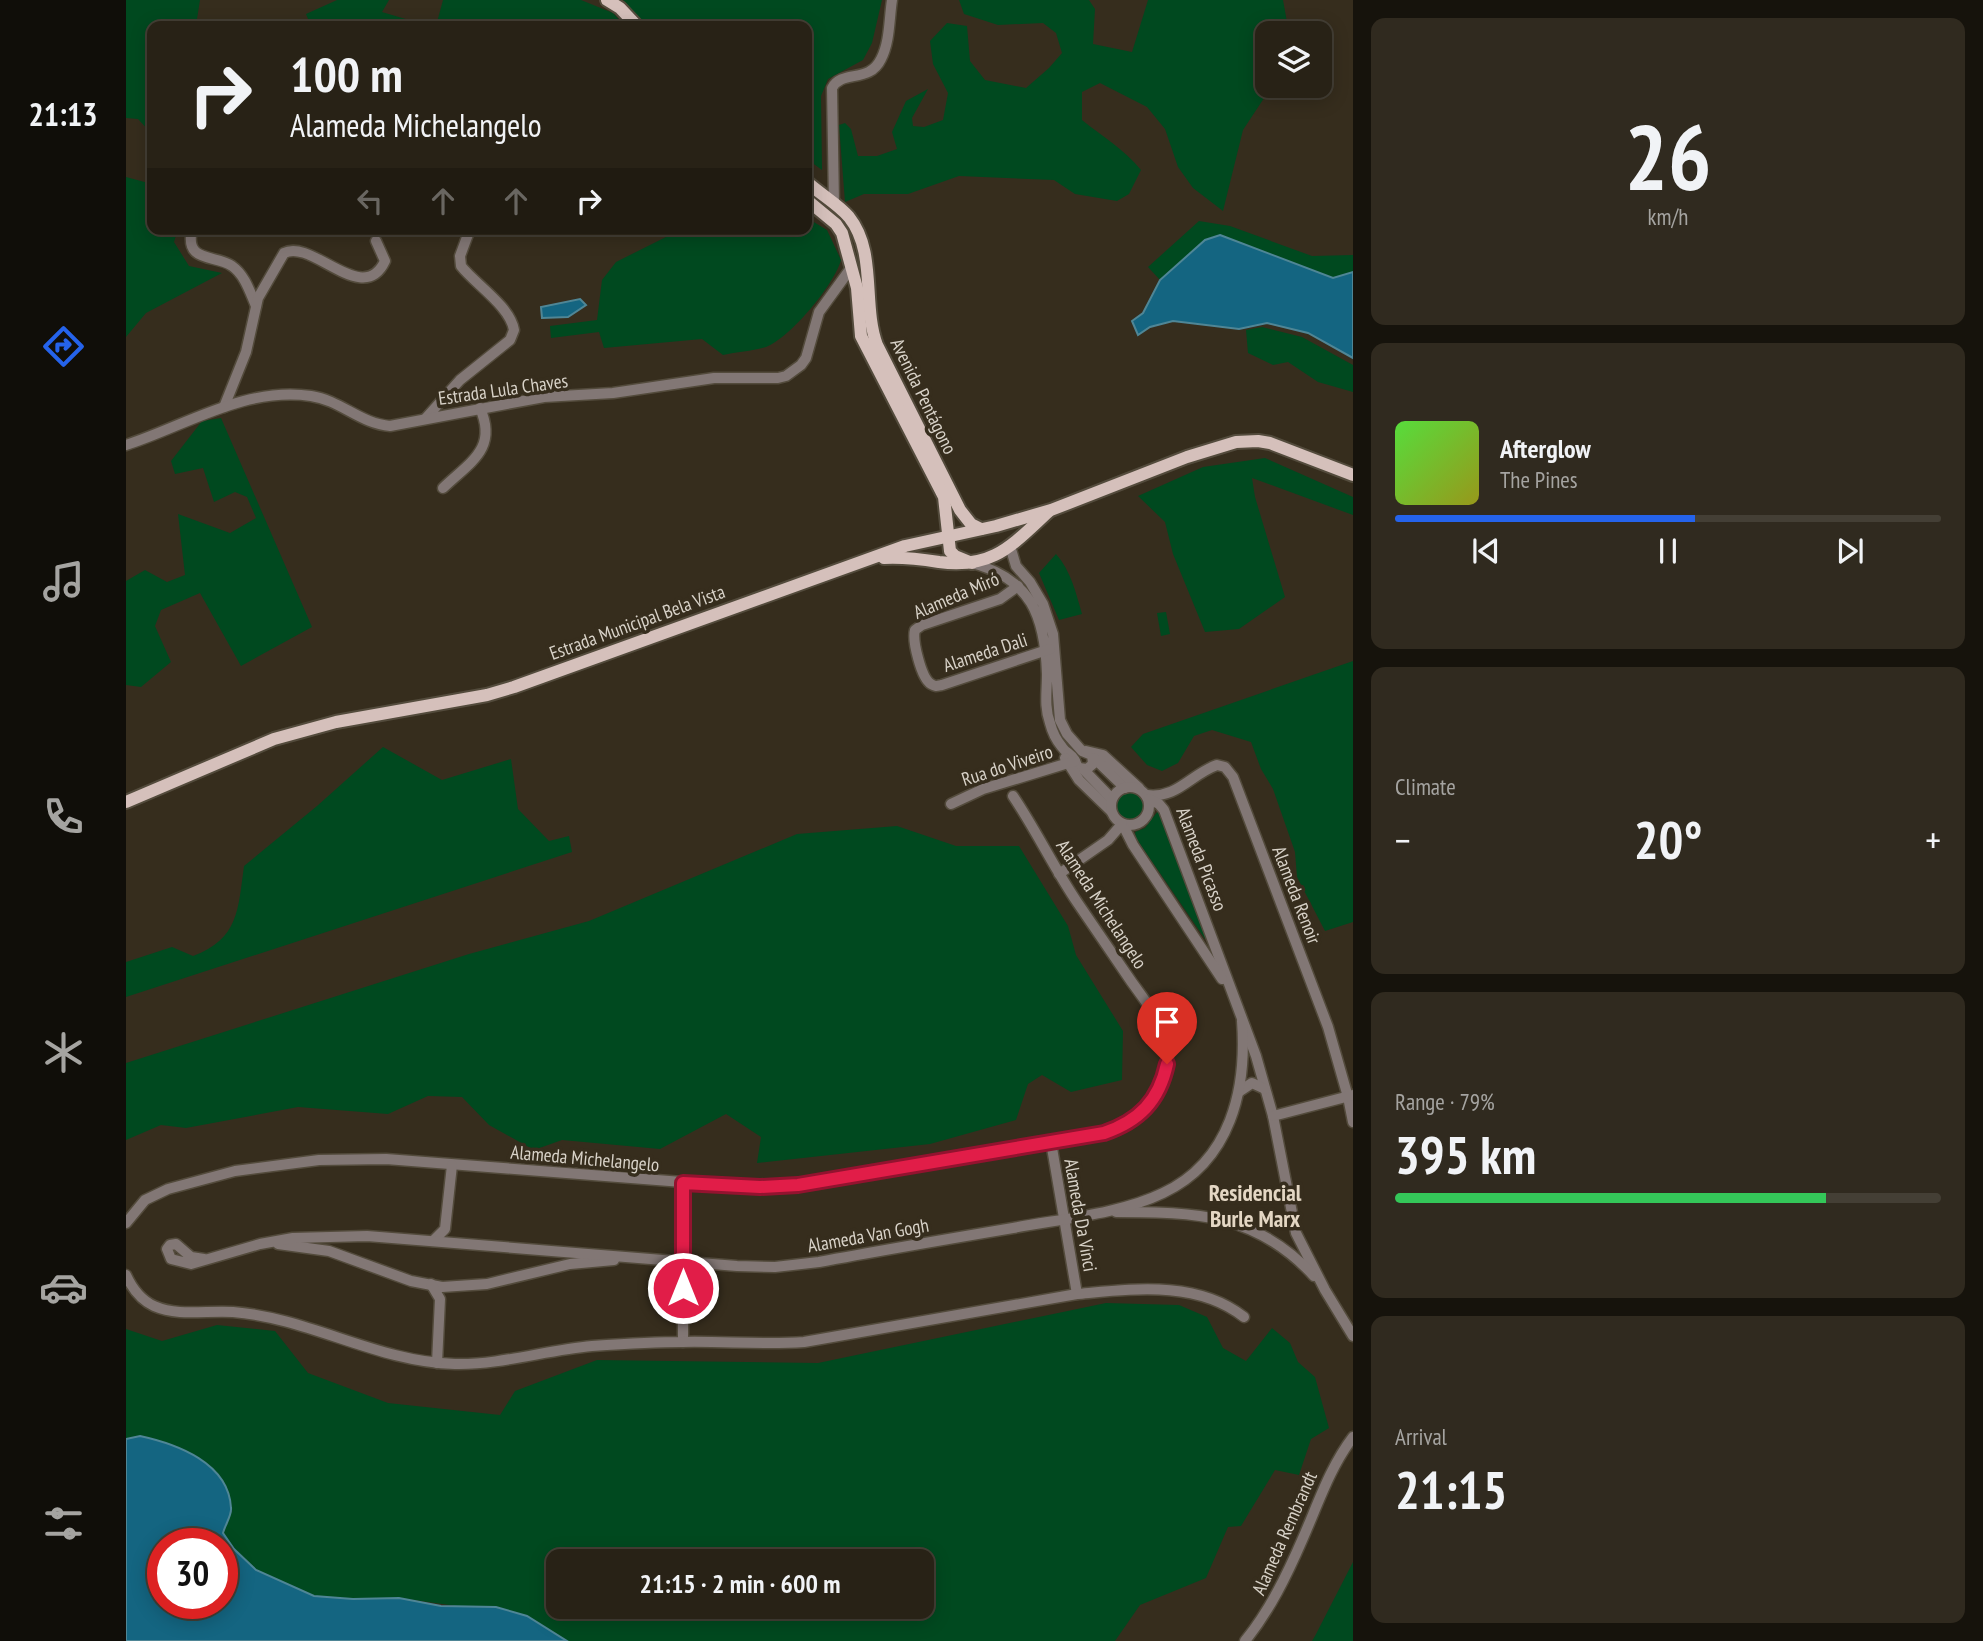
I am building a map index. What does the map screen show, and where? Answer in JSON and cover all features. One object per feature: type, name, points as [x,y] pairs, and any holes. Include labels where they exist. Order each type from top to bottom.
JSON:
[{"type":"main road","points":[[607,0],[620,8],[632,21]]},
{"type":"main road","points":[[812,186],[851,221],[851,234],[839,229],[812,205]]},
{"type":"main road","name":"Avenida Pentágono","points":[[851,221],[863,244],[871,327],[877,345],[960,510],[971,524],[981,529]]},
{"type":"main road","name":"Avenida Pentágono","points":[[839,229],[857,288],[861,336],[944,497],[947,507],[947,536]]},
{"type":"main road","name":"Estrada Municipal Bela Vista","points":[[126,802],[261,743],[336,722],[487,695],[514,687],[917,542],[996,526],[1051,510],[1225,445],[1258,440],[1353,475]]},
{"type":"main road","name":"Estrada Municipal Bela Vista","points":[[1160,469],[1253,447],[1272,450],[1353,482]]},
{"type":"main road","name":"Alameda Picasso","points":[[867,560],[910,558],[972,564],[991,558],[1010,546],[1051,510]]},
{"type":"main road","points":[[996,526],[1008,534],[1010,546]]},
{"type":"main road","points":[[947,536],[952,554],[972,564]]},
{"type":"street","points":[[834,204],[832,88],[840,80],[870,72],[881,59],[886,45],[892,0]]},
{"type":"street","points":[[192,235],[194,249],[205,258],[233,267],[245,281],[256,306]]},
{"type":"street","points":[[425,418],[460,380],[510,340],[514,330],[511,321],[500,307],[461,266],[460,256],[468,235]]},
{"type":"street","points":[[223,407],[246,352],[260,293],[285,252],[290,250],[303,253],[352,276],[367,277],[380,269],[385,261],[376,241]]},
{"type":"street","name":"Estrada Lula Chaves","points":[[126,445],[223,407],[292,394],[322,398],[368,421],[384,426],[396,426],[425,418],[537,398],[613,393],[714,378],[778,379],[794,372],[806,358],[819,312],[829,295],[852,268]]},
{"type":"street","points":[[842,282],[849,282],[857,288]]},
{"type":"street","points":[[443,488],[484,446],[487,427],[480,408]]},
{"type":"street","name":"Alameda Picasso","points":[[1010,546],[1016,566],[1030,582],[1043,604],[1054,634],[1060,720],[1067,734],[1083,750],[1103,755],[1164,810],[1253,1048],[1273,1116],[1296,1233],[1325,1290],[1353,1336]]},
{"type":"street","name":"Alameda Picasso","points":[[972,564],[996,571],[1018,586],[1031,602],[1044,651],[1047,713],[1062,747],[1072,761],[1079,780],[1123,824],[1133,845],[1200,944],[1236,1004]]},
{"type":"street","name":"Alameda Miró","points":[[927,680],[914,643],[915,629],[1000,598],[1018,586]]},
{"type":"street","name":"Alameda Dali","points":[[927,680],[933,685],[942,685],[1055,647]]},
{"type":"street","points":[[1112,799],[1072,761],[1078,753],[1083,750],[1090,752],[1125,788],[1146,795]]},
{"type":"street","points":[[1084,770],[1092,766],[1094,758]]},
{"type":"street","name":"Rua do Viveiro","points":[[951,804],[974,792],[1072,761]]},
{"type":"street","name":"Alameda Renoir","points":[[1146,795],[1160,796],[1173,792],[1217,765],[1225,767],[1233,777],[1319,1004],[1351,1096],[1353,1122]]},
{"type":"street","points":[[1111,811],[1112,799],[1125,788]]},
{"type":"street","name":"Alameda Picasso","points":[[1123,824],[1131,826],[1142,822],[1149,812],[1146,795]]},
{"type":"street","name":"Alameda Michelangelo","points":[[126,1223],[139,1206],[160,1192],[223,1174],[272,1164],[366,1159],[760,1187],[798,1185],[1104,1133],[1130,1122],[1157,1096],[1167,1064],[1167,1050],[1160,1026],[1059,874],[1013,796]]},
{"type":"street","points":[[1059,874],[1108,840],[1123,824]]},
{"type":"street","name":"Alameda Picasso","points":[[1200,944],[1207,944],[1212,939]]},
{"type":"street","name":"Alameda Picasso","points":[[1102,1212],[1164,1193],[1194,1172],[1208,1157],[1229,1124],[1240,1091],[1244,1054],[1242,1021]]},
{"type":"street","points":[[1240,1091],[1252,1083],[1265,1089]]},
{"type":"street","points":[[1273,1116],[1351,1096]]},
{"type":"street","name":"Alameda Da Vinci","points":[[1051,1142],[1077,1294]]},
{"type":"street","points":[[433,1241],[445,1229],[452,1165]]},
{"type":"street","points":[[683,1183],[683,1342]]},
{"type":"street","points":[[1164,1193],[1165,1201],[1172,1212]]},
{"type":"street","name":"Alameda Picasso","points":[[1102,1212],[1172,1212],[1226,1221],[1280,1245],[1305,1267],[1325,1290]]},
{"type":"street","name":"Alameda Van Gogh","points":[[204,1259],[260,1244],[324,1236],[390,1237],[754,1267],[797,1265],[1102,1212]]},
{"type":"street","points":[[445,1229],[455,1243]]},
{"type":"street","points":[[1280,1245],[1291,1240],[1296,1233]]},
{"type":"street","points":[[323,1250],[324,1236]]},
{"type":"street","name":"Alameda Van Gogh","points":[[260,1244],[323,1250],[394,1275],[451,1286],[487,1284],[570,1264],[639,1257]]},
{"type":"street","points":[[569,1252],[570,1264]]},
{"type":"street","points":[[126,1275],[137,1293],[155,1307],[179,1312],[223,1312],[279,1319],[386,1353],[437,1363],[508,1360],[592,1346],[683,1342],[804,1342],[1077,1294],[1116,1290],[1174,1290],[1220,1301],[1244,1317]]},
{"type":"street","points":[[431,1284],[440,1299],[437,1363]]},
{"type":"street","points":[[440,1299],[451,1286]]},
{"type":"street","name":"Alameda Rembrandt","points":[[1245,1641],[1268,1610],[1333,1468],[1353,1437]]},
{"type":"green space","points":[[126,0],[200,0],[198,21],[147,21],[147,129],[138,119],[126,118]]},
{"type":"green space","points":[[337,0],[389,0],[382,12],[412,21],[309,21],[306,14]]},
{"type":"green space","points":[[443,0],[581,0],[613,13],[620,21],[437,21]]},
{"type":"green space","points":[[623,0],[882,0],[872,43],[863,60],[828,79],[821,96],[822,170],[812,163],[812,21],[642,21]]},
{"type":"green space","points":[[959,0],[1089,0],[1095,9],[1093,44],[1132,52],[1148,0],[1283,0],[1287,21],[1255,21],[1255,98],[1264,98],[1243,130],[1223,211],[1193,188],[1178,167],[1165,129],[1147,107],[1100,83],[1082,92],[1082,120],[1120,149],[1141,170],[1129,194],[1117,201],[1075,194],[1054,180],[959,176],[908,194],[864,194],[845,202],[839,125],[845,123],[851,129],[858,156],[877,156],[897,149],[892,132],[906,101],[928,89],[912,118],[913,126],[924,127],[943,120],[948,93],[933,64],[930,41],[947,23],[967,26],[970,61],[985,80],[1026,88],[1062,53],[1056,33],[1043,23],[998,25],[964,14]]},
{"type":"green space","points":[[126,177],[147,183],[147,235],[176,235],[174,242],[189,266],[222,273],[146,313],[126,337]]},
{"type":"green space","points":[[812,221],[827,230],[841,260],[830,283],[799,322],[776,341],[756,350],[723,355],[702,339],[604,348],[599,332],[551,338],[550,326],[597,320],[602,280],[616,262],[670,235],[812,235]]},
{"type":"green space","points":[[1199,221],[1230,226],[1312,256],[1353,255],[1353,272],[1333,278],[1220,235],[1205,240],[1160,280],[1148,267]]},
{"type":"green space","points":[[1262,327],[1302,337],[1353,365],[1353,392],[1318,382],[1288,362],[1273,365],[1248,353],[1246,330]]},
{"type":"green space","points":[[221,418],[312,627],[241,666],[200,593],[161,610],[155,626],[171,662],[141,687],[126,685],[126,581],[145,570],[167,582],[185,575],[178,514],[230,533],[256,518],[247,497],[235,492],[214,502],[203,468],[175,474],[171,461],[202,421]]},
{"type":"green space","points":[[1265,458],[1353,497],[1353,515],[1252,478],[1255,497],[1285,597],[1239,629],[1205,632],[1173,554],[1165,522],[1138,496],[1203,467]]},
{"type":"green space","points":[[1056,554],[1069,575],[1082,614],[1059,620],[1039,573]]},
{"type":"green space","points":[[1166,612],[1170,634],[1161,636],[1157,613]]},
{"type":"green space","points":[[1353,661],[1353,922],[1325,931],[1297,877],[1295,852],[1273,789],[1261,769],[1251,742],[1212,730],[1194,736],[1178,763],[1162,771],[1147,765],[1131,747],[1143,734]]},
{"type":"green space","points":[[383,747],[442,780],[511,759],[518,809],[549,841],[569,836],[572,852],[126,997],[126,962],[172,947],[193,956],[220,941],[234,921],[244,866]]},
{"type":"green space","points":[[1131,790],[1137,791],[1145,799],[1145,811],[1137,819],[1131,820],[1125,819],[1117,811],[1116,805],[1117,799],[1125,791]]},
{"type":"green space","points":[[1158,811],[1208,937],[1205,939],[1136,838],[1135,832],[1145,828]]},
{"type":"green space","points":[[897,826],[956,846],[1019,846],[1068,926],[1076,955],[1123,1031],[1122,1080],[1071,1092],[1042,1075],[1028,1084],[1016,1120],[930,1144],[757,1163],[761,1137],[726,1114],[660,1149],[562,1140],[534,1150],[489,1125],[462,1097],[428,1096],[388,1114],[298,1107],[186,1128],[161,1125],[126,1140],[126,1063],[469,954],[589,921],[797,834]]},
{"type":"green space","points":[[1106,1303],[1179,1305],[1207,1317],[1223,1348],[1246,1361],[1272,1328],[1290,1343],[1298,1362],[1315,1377],[1329,1428],[1311,1439],[1299,1475],[1275,1470],[1241,1526],[1228,1527],[1206,1578],[1140,1605],[1115,1641],[567,1641],[527,1616],[399,1598],[314,1596],[256,1570],[238,1553],[238,1528],[224,1528],[232,1511],[126,1439],[126,1329],[162,1341],[217,1325],[275,1331],[308,1373],[388,1403],[500,1415],[515,1391],[597,1360],[818,1363]]},
{"type":"green space","points":[[1353,1562],[1353,1641],[1312,1641],[1315,1636]]},
{"type":"water","points":[[1220,235],[1333,278],[1353,272],[1353,358],[1308,333],[1267,323],[1239,329],[1173,321],[1150,327],[1138,335],[1132,321],[1143,313],[1160,280],[1205,240]]},
{"type":"water","points":[[580,299],[586,305],[568,317],[542,318],[541,307]]},
{"type":"water","points":[[140,1436],[170,1444],[199,1458],[221,1479],[228,1492],[231,1508],[225,1528],[147,1528],[147,1619],[238,1619],[238,1553],[256,1570],[314,1596],[399,1598],[441,1606],[496,1607],[527,1616],[567,1641],[126,1641],[126,1439]]},
{"type":"district","name":"Residencial Burle Marx","points":[[1255,1205]]},
{"type":"route","points":[[683,1288],[683,1183],[760,1187],[798,1185],[1104,1133],[1130,1122],[1149,1106],[1157,1096],[1167,1064]]}]
